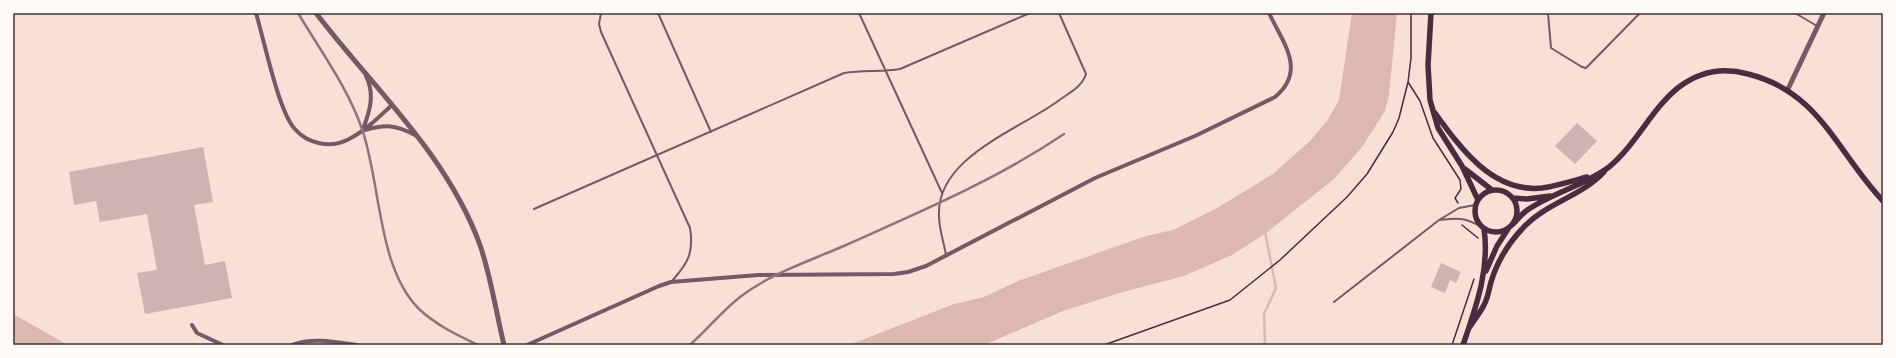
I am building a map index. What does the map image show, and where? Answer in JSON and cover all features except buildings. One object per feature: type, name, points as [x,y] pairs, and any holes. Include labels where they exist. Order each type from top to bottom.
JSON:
[{"type":"main road","points":[[1431,13],[1428,65],[1430,100],[1438,128],[1462,166],[1477,202]]},
{"type":"main road","points":[[1469,328],[1485,304],[1492,280],[1502,256],[1512,240],[1523,227],[1541,213],[1594,183],[1640,133],[1666,99],[1678,88],[1700,75],[1719,71],[1740,72],[1762,77],[1788,89],[1814,112],[1883,202]]},
{"type":"main road","points":[[1433,110],[1454,139],[1485,172],[1508,184],[1540,188],[1595,175]]},
{"type":"main road","points":[[1462,166],[1492,190],[1505,192],[1513,198],[1516,206],[1517,215],[1497,246],[1483,278]]},
{"type":"main road","points":[[1482,228],[1496,233],[1511,226],[1526,211],[1608,167]]},
{"type":"main road","points":[[1463,345],[1483,278],[1487,253],[1482,228],[1474,214],[1477,202],[1483,194],[1492,190]]},
{"type":"main road","points":[[1513,198],[1527,199],[1554,195]]},
{"type":"street","points":[[256,13],[279,95],[288,119],[294,128],[309,140],[327,144],[348,140],[363,130],[392,106]]},
{"type":"street","points":[[316,13],[418,137],[452,186],[479,244],[488,270],[504,345]]},
{"type":"street","points":[[527,345],[671,282],[758,275],[894,274],[921,268],[1089,182],[1276,98],[1291,78],[1292,63],[1269,13]]},
{"type":"street","points":[[1788,89],[1816,26],[1824,13]]},
{"type":"street","points":[[361,67],[370,84],[372,92],[371,105],[363,130]]},
{"type":"street","points":[[363,130],[376,127],[400,127],[418,137]]},
{"type":"street","points":[[192,325],[197,333],[223,345]]},
{"type":"street","points":[[292,345],[301,342],[317,341],[357,345]]},
{"type":"lane","points":[[601,13],[598,24],[601,32],[690,228],[692,248],[688,259],[671,282]]},
{"type":"lane","points":[[658,13],[711,132]]},
{"type":"lane","points":[[859,13],[942,193]]},
{"type":"lane","points":[[534,209],[844,73],[859,70],[886,71],[900,69],[1030,13]]},
{"type":"lane","points":[[946,255],[939,216],[942,193],[956,169],[986,145],[1044,112],[1083,82],[1086,74],[1059,13]]},
{"type":"lane","points":[[1548,13],[1551,48],[1586,68],[1640,13]]},
{"type":"lane","points":[[1795,13],[1816,26]]},
{"type":"lane","points":[[1334,302],[1439,220],[1459,208],[1477,202]]},
{"type":"lane","points":[[1439,220],[1460,218],[1469,220],[1482,228]]},
{"type":"path","points":[[1104,345],[1230,300],[1280,260],[1348,197],[1367,174],[1393,132],[1408,82],[1411,58],[1411,13]]},
{"type":"shaded area","points":[[1352,13],[1397,13],[1389,95],[1385,111],[1362,147],[1334,179],[1266,233],[1232,255],[1184,276],[1123,292],[1063,311],[984,345],[849,345],[954,304],[984,297],[1018,281],[1146,236],[1173,230],[1217,208],[1273,174],[1310,141],[1327,121],[1339,100]]},
{"type":"shaded area","points":[[13,314],[68,345],[13,345]]},
{"type":"waterway","points":[[1265,232],[1276,288],[1264,314],[1265,345]]},
{"type":"railway","points":[[298,13],[341,84],[362,129],[388,248],[395,271],[405,291],[419,309],[432,320],[478,345]]},
{"type":"railway","points":[[690,345],[733,302],[765,281],[791,268],[902,220],[984,181],[1038,151],[1064,134]]}]
